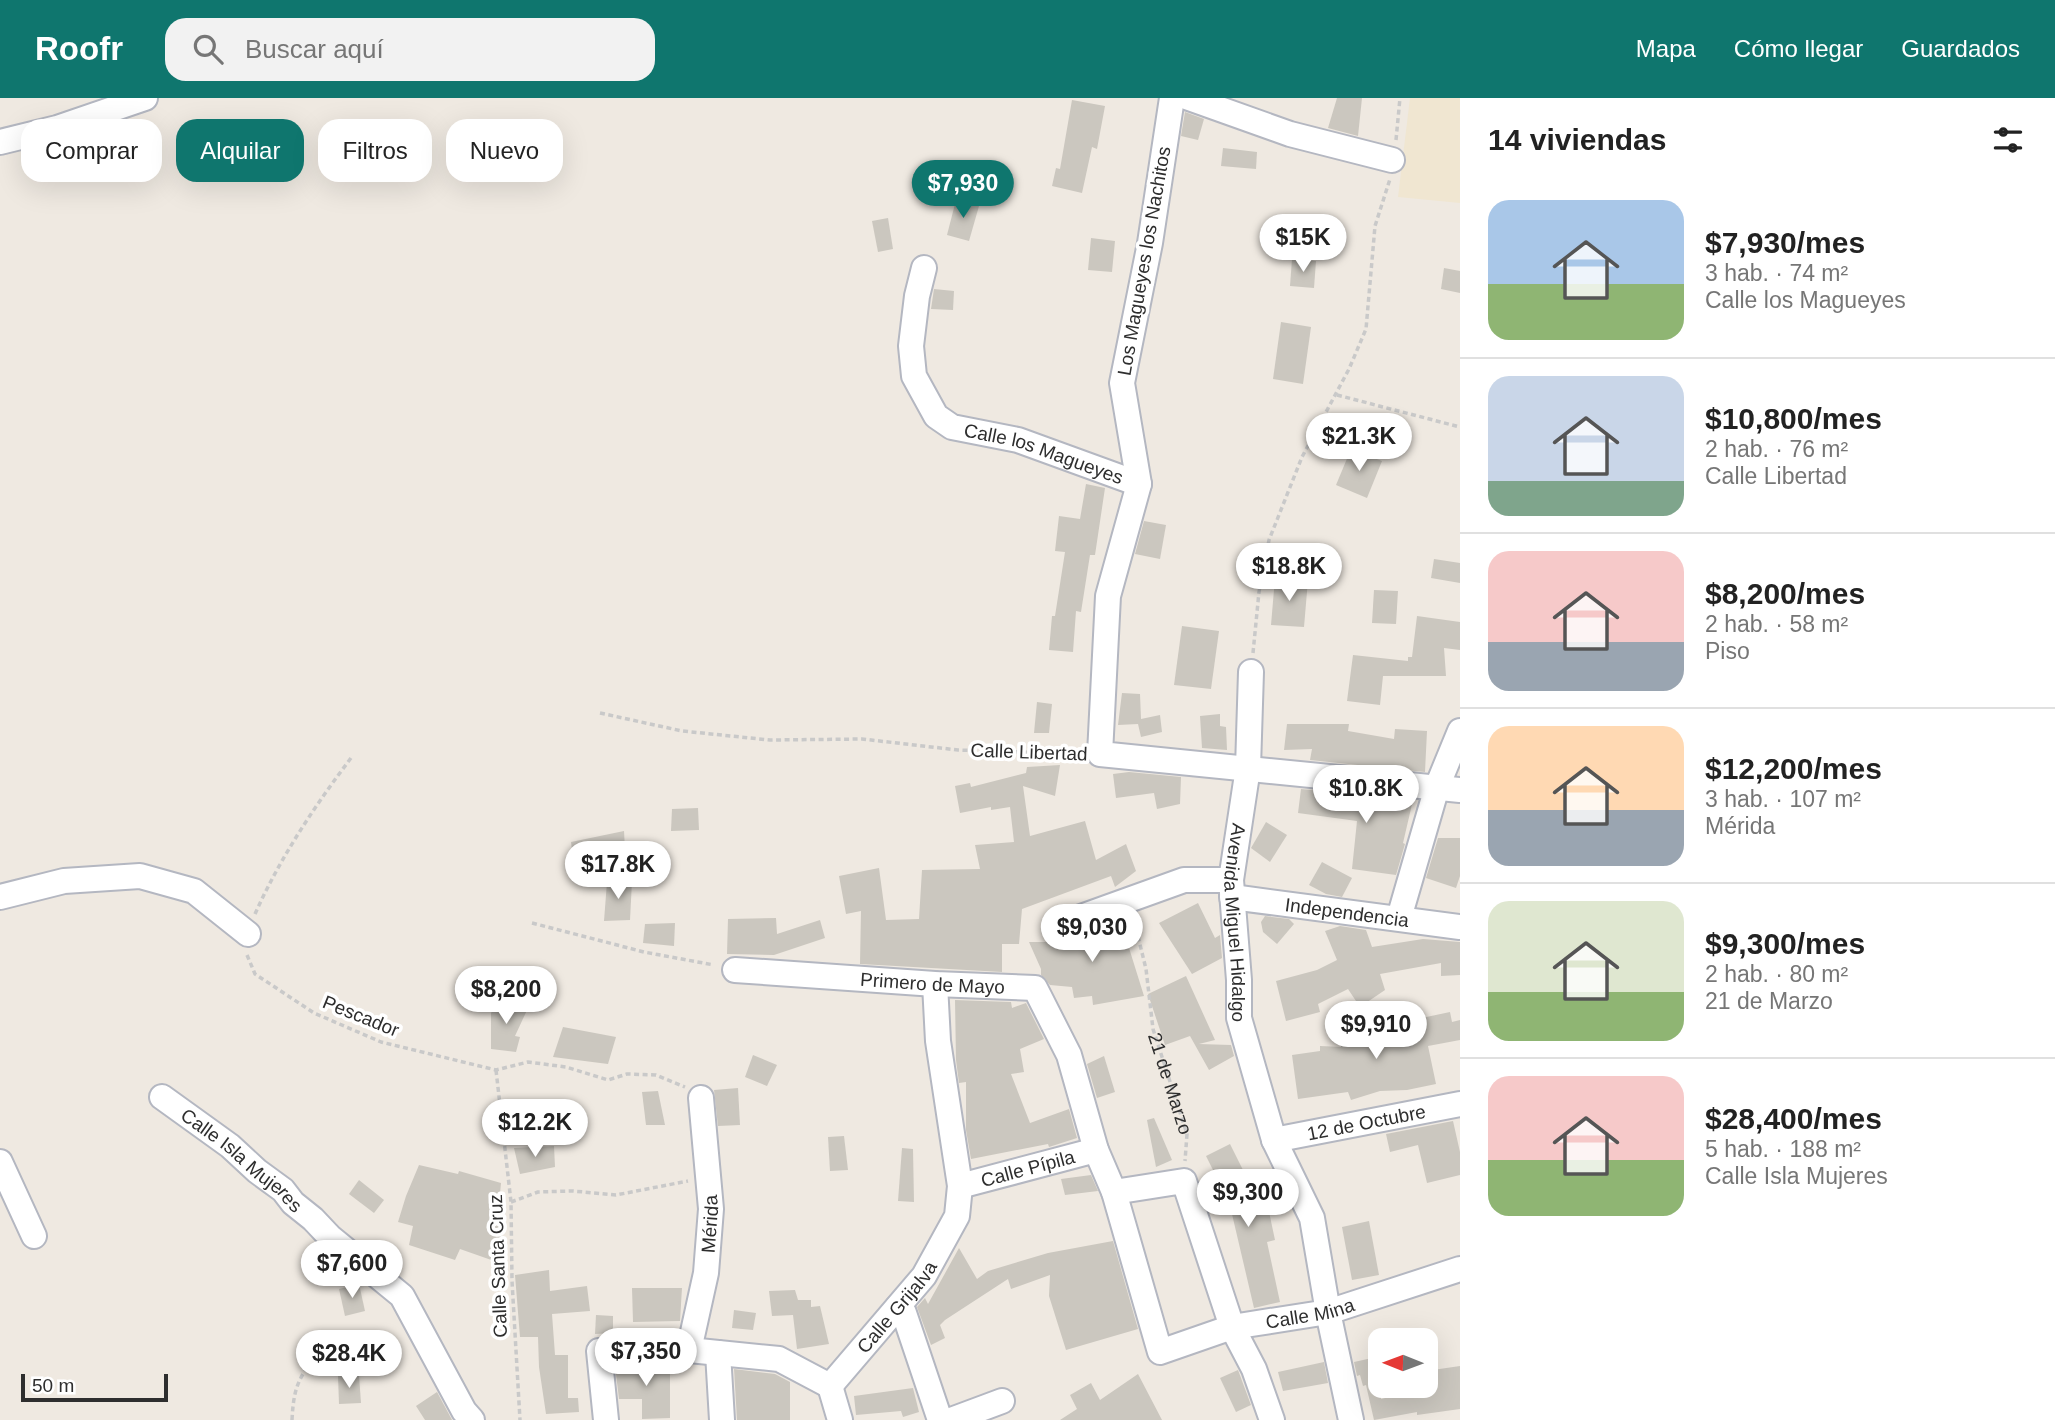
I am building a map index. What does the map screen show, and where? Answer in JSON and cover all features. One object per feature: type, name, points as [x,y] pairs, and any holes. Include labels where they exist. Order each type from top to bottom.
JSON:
[{"type":"street","points":[[0,142],[57,128],[145,98]]},
{"type":"street","name":"Los Magueyes los Nachitos","points":[[1100,754],[1108,596],[1139,484],[1122,383],[1150,243],[1172,98]]},
{"type":"street","points":[[1189,98],[1290,134],[1392,160]]},
{"type":"street","name":"Calle los Magueyes","points":[[924,268],[917,296],[911,346],[914,376],[936,416],[952,427],[1018,440],[1139,484]]},
{"type":"street","name":"Avenida Miguel Hidalgo","points":[[1251,672],[1248,768],[1231,888],[1239,979],[1239,1018],[1274,1140],[1312,1218],[1351,1420]]},
{"type":"street","points":[[1399,918],[1448,789],[1460,731]]},
{"type":"street","name":"Calle Libertad","points":[[1100,754],[1448,789]]},
{"type":"street","points":[[0,897],[64,881],[140,876],[194,891],[248,934]]},
{"type":"street","name":"Independencia","points":[[1070,921],[1184,880],[1399,918],[1460,926]]},
{"type":"street","name":"Primero de Mayo","points":[[735,970],[1035,988],[1069,1055],[1096,1150],[1114,1192],[1160,1352]]},
{"type":"street","name":"Calle Grijalva","points":[[830,1386],[924,1276],[957,1216],[960,1186],[938,1041],[935,984]]},
{"type":"street","name":"Calle Isla Mujeres","points":[[162,1097],[230,1146],[257,1171],[284,1190],[293,1203],[330,1237],[402,1296],[472,1420]]},
{"type":"street","name":"Mérida","points":[[690,1350],[706,1273],[712,1209],[701,1098]]},
{"type":"street","name":"12 de Octubre","points":[[1274,1140],[1460,1104]]},
{"type":"street","name":"Calle Pípila","points":[[960,1186],[1096,1150]]},
{"type":"street","points":[[0,1162],[34,1236]]},
{"type":"street","points":[[1114,1192],[1184,1181],[1232,1327],[1254,1369],[1272,1420]]},
{"type":"street","name":"Calle Mina","points":[[1160,1352],[1232,1327],[1328,1311],[1460,1269]]},
{"type":"street","points":[[898,1307],[904,1313],[940,1420]]},
{"type":"street","points":[[606,1420],[599,1352],[690,1350],[779,1359],[830,1386],[840,1420]]},
{"type":"street","points":[[718,1353],[722,1420]]},
{"type":"street","points":[[951,1420],[1002,1401]]},
{"type":"path","points":[[1251,672],[1259,592],[1269,540],[1302,457],[1336,394],[1366,328],[1375,226],[1390,186],[1400,98]]},
{"type":"path","points":[[1336,394],[1460,427]]},
{"type":"path","name":"Calle Libertad","points":[[600,713],[682,731],[770,740],[862,739],[958,751],[1100,754]]},
{"type":"path","name":"Pescador","points":[[351,758],[306,821],[256,912],[248,934],[246,954],[255,974],[314,1013],[381,1042],[496,1070],[528,1062],[566,1067],[608,1080],[627,1074],[656,1075],[680,1084],[701,1098]]},
{"type":"path","name":"21 de Marzo","points":[[1127,901],[1138,932],[1153,1029],[1186,1134],[1184,1181]]},
{"type":"path","points":[[531,923],[644,953],[735,970]]},
{"type":"path","name":"Calle Santa Cruz","points":[[496,1070],[511,1202],[512,1295],[520,1420]]},
{"type":"path","points":[[511,1202],[538,1192],[573,1191],[615,1195],[708,1177]]},
{"type":"path","points":[[292,1420],[293,1401],[299,1379],[307,1368]]},
{"type":"shaded area","points":[[1410,98],[1460,98],[1460,203],[1398,197]]},
{"type":"building","points":[[1337,98],[1362,98],[1358,136],[1328,128]]},
{"type":"building","points":[[1072,100],[1105,106],[1097,149],[1092,147],[1082,193],[1052,186],[1056,168],[1060,169]]},
{"type":"building","points":[[1185,112],[1204,119],[1198,140],[1181,136]]},
{"type":"building","points":[[1223,148],[1257,152],[1256,169],[1221,166]]},
{"type":"building","points":[[956,200],[979,206],[969,241],[947,235]]},
{"type":"building","points":[[888,218],[893,249],[878,252],[872,221]]},
{"type":"building","points":[[1091,238],[1115,241],[1112,272],[1088,270]]},
{"type":"building","points":[[1292,259],[1316,261],[1314,288],[1290,286]]},
{"type":"building","points":[[1444,268],[1460,271],[1460,293],[1441,289]]},
{"type":"building","points":[[934,289],[954,291],[953,310],[931,309]]},
{"type":"building","points":[[1281,322],[1311,327],[1303,384],[1273,379]]},
{"type":"building","points":[[1351,449],[1382,461],[1367,498],[1336,485]]},
{"type":"building","points":[[1086,484],[1105,488],[1095,555],[1090,555],[1081,612],[1076,611],[1073,652],[1049,650],[1052,616],[1055,616],[1065,552],[1055,551],[1059,516],[1080,519]]},
{"type":"building","points":[[1144,521],[1166,525],[1160,559],[1135,554]]},
{"type":"building","points":[[1434,559],[1460,563],[1460,583],[1431,578]]},
{"type":"building","points":[[1275,578],[1308,580],[1304,627],[1271,625]]},
{"type":"building","points":[[1374,590],[1398,591],[1396,624],[1372,623]]},
{"type":"building","points":[[1417,616],[1460,622],[1460,650],[1444,648],[1446,676],[1383,676],[1380,705],[1347,701],[1353,655],[1408,661],[1408,657],[1412,657]]},
{"type":"building","points":[[1182,626],[1219,631],[1211,689],[1174,685]]},
{"type":"building","points":[[1122,693],[1140,694],[1141,719],[1160,715],[1162,732],[1141,737],[1138,724],[1118,725]]},
{"type":"building","points":[[1037,702],[1052,704],[1049,733],[1034,733]]},
{"type":"building","points":[[1220,714],[1220,726],[1226,727],[1227,750],[1202,748],[1200,716]]},
{"type":"building","points":[[1287,724],[1349,724],[1348,731],[1394,739],[1395,729],[1427,731],[1425,772],[1310,760],[1312,749],[1284,750]]},
{"type":"building","points":[[1060,765],[1055,796],[1023,786],[1030,836],[1085,821],[1096,860],[1126,844],[1136,871],[1115,887],[1111,876],[1022,909],[1019,944],[1002,944],[1002,972],[860,964],[861,911],[846,914],[839,876],[879,868],[886,920],[919,919],[922,870],[980,869],[975,845],[1014,842],[1010,807],[991,810],[991,807],[960,813],[955,786],[970,783],[971,787],[1026,773],[1027,767]]},
{"type":"building","points":[[1129,772],[1181,777],[1180,804],[1157,809],[1154,793],[1116,798],[1113,774]]},
{"type":"building","points":[[1301,789],[1413,800],[1396,875],[1352,869],[1357,821],[1298,813]]},
{"type":"building","points":[[698,808],[699,830],[671,831],[672,809]]},
{"type":"building","points":[[1266,822],[1287,835],[1270,862],[1251,848]]},
{"type":"building","points":[[624,831],[625,849],[573,859],[571,842]]},
{"type":"building","points":[[1438,838],[1460,838],[1460,876],[1456,888],[1426,878]]},
{"type":"building","points":[[1322,862],[1352,878],[1342,897],[1326,894],[1309,885]]},
{"type":"building","points":[[632,881],[630,920],[604,921],[607,882]]},
{"type":"building","points":[[1198,903],[1215,938],[1220,935],[1222,958],[1192,974],[1159,923]]},
{"type":"building","points":[[1265,916],[1289,919],[1294,924],[1277,944],[1263,932],[1261,922]]},
{"type":"building","points":[[776,918],[777,934],[820,920],[825,938],[774,955],[727,954],[728,919]]},
{"type":"building","points":[[1120,919],[1144,996],[1093,1005],[1092,996],[1074,998],[1072,987],[1050,985],[1041,975],[1029,942],[1069,942],[1067,935],[1075,935]]},
{"type":"building","points":[[675,923],[674,946],[643,943],[645,924]]},
{"type":"building","points":[[1340,926],[1366,930],[1372,947],[1423,939],[1460,942],[1460,975],[1441,976],[1441,963],[1380,974],[1385,990],[1360,1007],[1348,989],[1318,1004],[1320,1012],[1286,1021],[1276,981],[1317,970],[1337,960],[1325,931]]},
{"type":"building","points":[[1186,976],[1215,1040],[1199,1044],[1231,1045],[1234,1056],[1209,1070],[1190,1036],[1165,1045],[1148,994]]},
{"type":"building","points":[[501,999],[528,1008],[515,1036],[520,1037],[516,1052],[491,1049],[491,1013]]},
{"type":"building","points":[[955,1000],[1011,1002],[1012,1008],[1026,1003],[1044,1039],[1020,1049],[1024,1072],[1011,1074],[1030,1123],[1069,1109],[1077,1138],[1049,1147],[1048,1144],[971,1159],[966,1130],[966,1082],[959,1083],[956,1060]]},
{"type":"building","points":[[1450,1012],[1452,1022],[1460,1020],[1460,1040],[1428,1046],[1436,1084],[1407,1090],[1380,1091],[1351,1100],[1348,1092],[1298,1099],[1292,1055],[1320,1051],[1320,1046],[1341,1047],[1341,1040],[1375,1032],[1383,1033],[1385,1037],[1417,1019]]},
{"type":"building","points":[[563,1027],[616,1037],[608,1064],[553,1057]]},
{"type":"building","points":[[753,1055],[777,1065],[767,1086],[745,1077]]},
{"type":"building","points":[[1104,1056],[1115,1092],[1097,1098],[1087,1064]]},
{"type":"building","points":[[738,1088],[740,1125],[718,1126],[714,1090]]},
{"type":"building","points":[[658,1091],[665,1125],[646,1125],[642,1092]]},
{"type":"building","points":[[1154,1118],[1172,1160],[1156,1167],[1147,1120]]},
{"type":"building","points":[[1453,1121],[1460,1152],[1460,1175],[1427,1183],[1418,1145],[1390,1152],[1386,1134]]},
{"type":"building","points":[[844,1136],[848,1170],[830,1171],[828,1137]]},
{"type":"building","points":[[1230,1144],[1243,1170],[1241,1172],[1249,1211],[1268,1207],[1275,1240],[1267,1242],[1280,1302],[1254,1308],[1224,1180],[1219,1182],[1206,1156]]},
{"type":"building","points":[[554,1146],[555,1167],[520,1174],[514,1148]]},
{"type":"building","points":[[902,1148],[913,1149],[914,1202],[898,1201]]},
{"type":"building","points":[[419,1165],[458,1174],[459,1171],[501,1183],[497,1226],[503,1227],[497,1262],[460,1249],[455,1260],[409,1245],[413,1226],[398,1222]]},
{"type":"building","points":[[1091,1175],[1098,1191],[1065,1195],[1061,1179]]},
{"type":"building","points":[[359,1180],[384,1200],[374,1213],[349,1194]]},
{"type":"building","points":[[1369,1221],[1379,1275],[1352,1280],[1342,1227]]},
{"type":"building","points":[[1113,1241],[1138,1329],[1066,1350],[1049,1296],[1050,1275],[1011,1289],[1008,1279],[945,1320],[940,1325],[945,1338],[931,1345],[917,1307],[925,1298],[928,1304],[959,1248],[977,1279],[988,1271],[1048,1253]]},
{"type":"building","points":[[549,1270],[550,1291],[587,1286],[590,1311],[552,1314],[555,1355],[568,1355],[568,1398],[578,1398],[579,1412],[546,1414],[539,1367],[538,1337],[520,1337],[515,1275]]},
{"type":"building","points":[[359,1284],[365,1311],[345,1316],[339,1289]]},
{"type":"building","points":[[632,1288],[682,1288],[680,1321],[633,1322]]},
{"type":"building","points":[[795,1290],[798,1300],[811,1300],[811,1307],[820,1306],[829,1344],[797,1349],[793,1315],[772,1316],[769,1291]]},
{"type":"building","points":[[734,1310],[756,1313],[753,1330],[732,1328]]},
{"type":"building","points":[[596,1315],[613,1316],[613,1333],[595,1334]]},
{"type":"building","points":[[1368,1359],[1368,1394],[1360,1375],[1357,1376],[1354,1362]]},
{"type":"building","points":[[1324,1362],[1328,1383],[1283,1391],[1278,1372]]},
{"type":"building","points":[[670,1365],[670,1418],[642,1419],[642,1399],[619,1399],[615,1366]]},
{"type":"building","points":[[1460,1366],[1460,1409],[1417,1415],[1417,1412],[1374,1420],[1369,1398],[1438,1398],[1438,1369]]},
{"type":"building","points":[[734,1369],[775,1374],[790,1382],[790,1420],[737,1420]]},
{"type":"building","points":[[1238,1370],[1251,1405],[1236,1412],[1220,1378]]},
{"type":"building","points":[[1138,1374],[1162,1420],[1060,1420],[1077,1409],[1070,1395],[1091,1383],[1100,1400]]},
{"type":"building","points":[[359,1375],[361,1403],[339,1404],[338,1376]]},
{"type":"building","points":[[913,1388],[919,1412],[903,1417],[901,1411],[856,1415],[854,1396]]},
{"type":"building","points":[[437,1392],[452,1420],[425,1420],[416,1406]]}]
